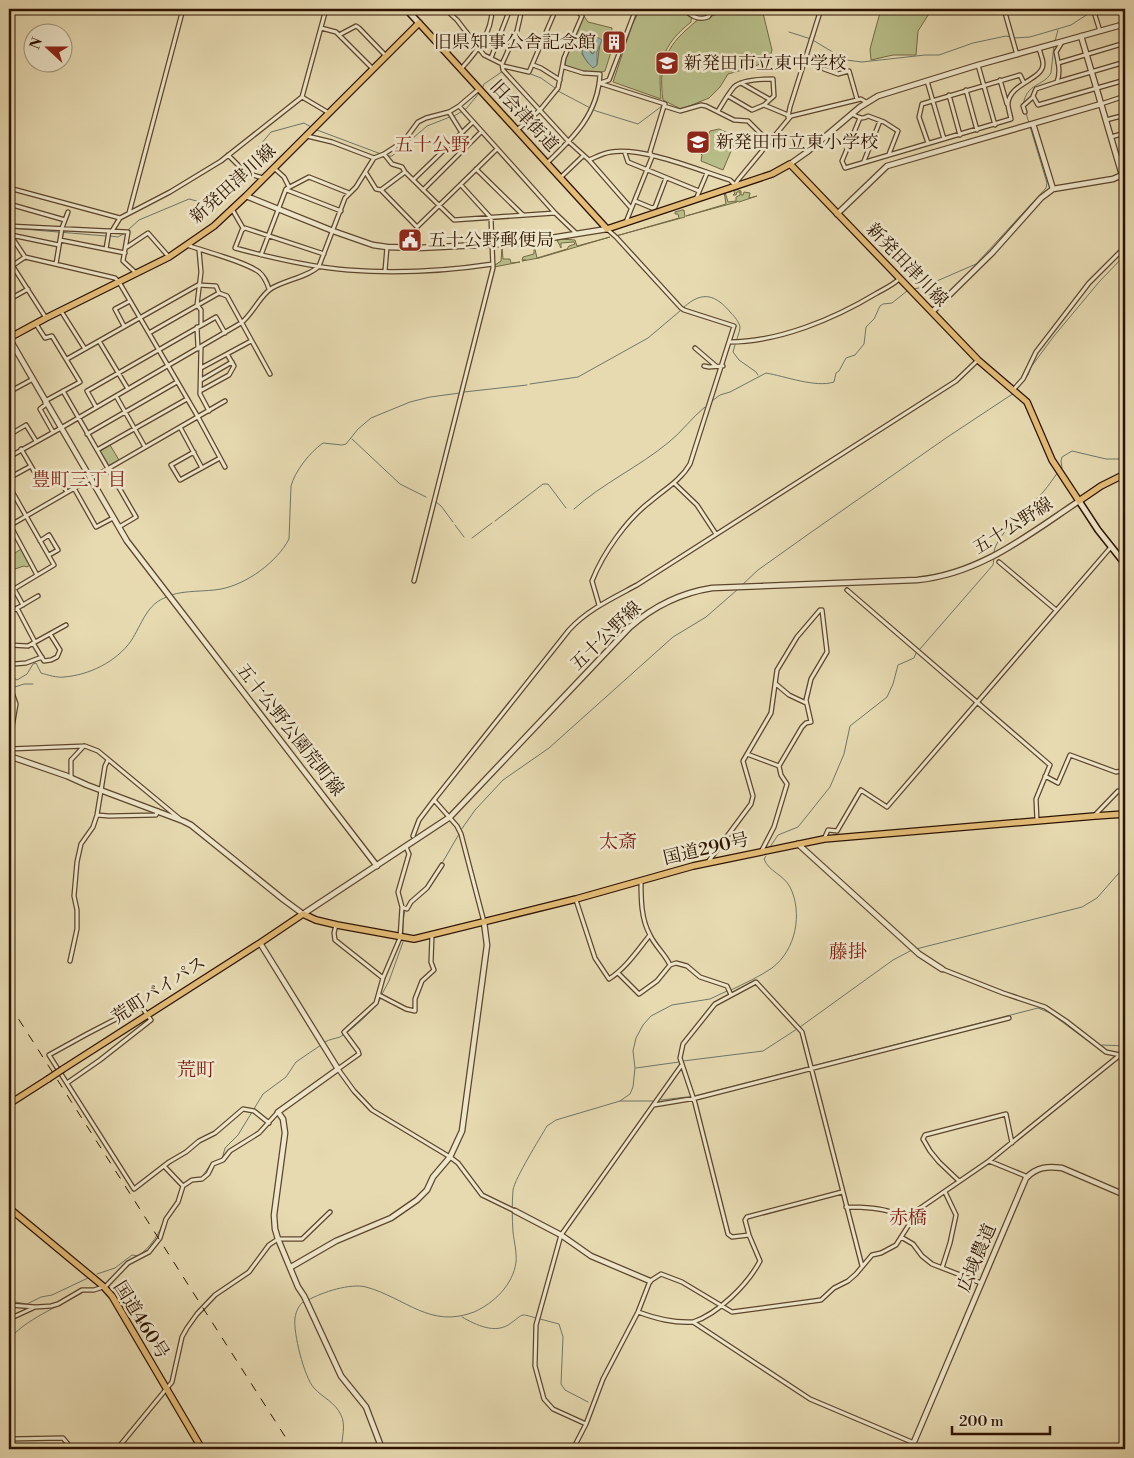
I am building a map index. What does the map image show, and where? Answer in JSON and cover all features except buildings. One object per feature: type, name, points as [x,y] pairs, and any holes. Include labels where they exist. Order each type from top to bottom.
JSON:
[{"type":"main road","points":[[406,9],[419,23]]},
{"type":"main road","name":"新発田津川線","points":[[9,338],[169,257],[214,226],[264,179],[419,23]]},
{"type":"main road","name":"旧会津街道","points":[[419,23],[607,229]]},
{"type":"main road","points":[[607,229],[772,174],[790,164]]},
{"type":"main road","name":"新発田津川線","points":[[790,164],[978,360],[1027,402],[1052,460],[1078,501]]},
{"type":"main road","points":[[1125,474],[1100,486],[1078,501],[1125,564]]},
{"type":"main road","name":"国道290号","points":[[303,914],[316,920],[337,925],[400,938],[414,939],[576,899],[707,863],[824,839],[1125,814]]},
{"type":"main road","name":"荒町バイパス","points":[[9,1103],[303,914]]},
{"type":"main road","name":"国道460号","points":[[9,1208],[103,1286],[112,1296],[202,1449]]},
{"type":"street","points":[[129,213],[183,9]]},
{"type":"street","points":[[106,249],[111,231],[120,218],[170,192],[228,155],[302,98],[326,9]]},
{"type":"street","points":[[445,9],[457,20],[484,55],[503,65],[530,72],[556,9]]},
{"type":"street","points":[[461,69],[480,48],[492,20],[492,9]]},
{"type":"street","points":[[491,58],[510,9]]},
{"type":"street","points":[[520,9],[517,31],[503,65],[504,70],[569,142],[589,160],[631,208]]},
{"type":"street","points":[[517,130],[540,110],[558,88],[564,67],[564,58],[582,16],[576,9]]},
{"type":"street","points":[[599,83],[609,80],[636,9]]},
{"type":"street","points":[[683,9],[693,17],[700,19],[708,17],[714,9]]},
{"type":"street","points":[[589,160],[611,152],[652,156],[674,161],[730,180],[735,185],[788,116],[821,9]]},
{"type":"street","points":[[1004,9],[1017,55]]},
{"type":"street","points":[[1093,9],[1100,31]]},
{"type":"street","points":[[790,164],[866,102],[927,80],[1125,24]]},
{"type":"street","points":[[339,35],[356,26],[386,56]]},
{"type":"street","points":[[321,28],[336,32],[373,69]]},
{"type":"street","points":[[932,312],[992,253],[1042,198],[1053,189],[1113,179],[1124,174],[1117,158],[1081,36]]},
{"type":"street","points":[[1057,82],[1060,70],[1056,52],[1062,42]]},
{"type":"street","points":[[1058,63],[1125,43]]},
{"type":"street","points":[[1008,104],[1010,96],[1024,82],[1042,70],[1043,64],[1039,48]]},
{"type":"street","points":[[1025,112],[1023,106],[1033,96],[1036,89],[1125,62]]},
{"type":"street","points":[[533,64],[560,80]]},
{"type":"street","points":[[978,65],[995,125]]},
{"type":"street","points":[[547,163],[569,142],[591,113],[599,83],[600,74],[583,73],[564,67]]},
{"type":"street","points":[[824,69],[838,74],[849,71],[857,99]]},
{"type":"street","points":[[928,144],[919,117],[922,104],[1020,75],[1024,82]]},
{"type":"street","points":[[718,111],[728,96],[735,86],[740,83],[774,79],[774,96],[764,105],[752,110],[728,96]]},
{"type":"street","points":[[927,80],[944,139]]},
{"type":"street","points":[[860,118],[842,161],[845,168],[1011,119],[1000,80]]},
{"type":"street","points":[[1033,96],[1038,105],[1125,80]]},
{"type":"street","points":[[599,83],[665,104],[664,106],[680,111],[701,105],[718,111],[734,120],[748,120],[769,142]]},
{"type":"street","points":[[740,83],[769,99]]},
{"type":"street","points":[[9,457],[241,323],[248,318],[269,289],[291,279],[314,272],[319,266],[345,198],[366,173],[366,168],[374,158],[404,141],[418,122],[449,112],[479,89]]},
{"type":"street","points":[[966,90],[977,130]]},
{"type":"street","points":[[949,96],[960,135]]},
{"type":"street","points":[[837,214],[887,166],[1125,96]]},
{"type":"street","points":[[302,98],[329,113]]},
{"type":"street","points":[[764,105],[791,116],[861,98],[866,102]]},
{"type":"street","points":[[459,106],[555,213],[578,234]]},
{"type":"street","points":[[626,222],[652,156],[650,152],[664,106]]},
{"type":"street","points":[[449,112],[462,133]]},
{"type":"street","points":[[851,114],[864,119],[868,116],[880,120],[898,131],[889,154]]},
{"type":"street","points":[[1106,120],[1125,115]]},
{"type":"street","points":[[864,162],[880,120]]},
{"type":"street","points":[[413,180],[473,122]]},
{"type":"street","points":[[1033,124],[1053,189]]},
{"type":"street","points":[[423,190],[481,132]]},
{"type":"street","points":[[1111,137],[1125,133]]},
{"type":"street","points":[[306,136],[332,142],[374,158]]},
{"type":"street","points":[[417,227],[497,149]]},
{"type":"street","points":[[625,152],[628,162],[699,191]]},
{"type":"street","points":[[384,154],[392,164],[402,167],[454,220],[555,213]]},
{"type":"street","points":[[228,155],[246,173],[264,179]]},
{"type":"street","points":[[560,178],[583,156]]},
{"type":"street","points":[[1117,158],[1125,161]]},
{"type":"street","points":[[274,168],[284,178],[288,188],[341,211]]},
{"type":"street","points":[[476,169],[523,215]]},
{"type":"street","points":[[381,190],[405,172]]},
{"type":"street","points":[[366,173],[376,189],[381,190],[417,227],[418,248]]},
{"type":"street","points":[[696,199],[707,173]]},
{"type":"street","points":[[261,255],[288,188],[308,177],[349,193]]},
{"type":"street","points":[[652,213],[666,178]]},
{"type":"street","points":[[414,581],[494,264],[491,218],[461,185]]},
{"type":"street","points":[[9,188],[120,218]]},
{"type":"street","points":[[246,196],[333,231],[373,245],[387,247],[418,248],[520,243],[607,229],[681,308],[734,326],[723,366],[690,464],[674,483],[633,517],[604,558],[592,581],[599,605]]},
{"type":"street","points":[[634,202],[652,208],[655,206]]},
{"type":"street","points":[[9,216],[11,205],[65,220]]},
{"type":"street","points":[[232,209],[243,228],[324,254]]},
{"type":"street","points":[[56,264],[62,228],[68,212]]},
{"type":"street","points":[[9,226],[127,232],[123,261],[136,274]]},
{"type":"street","points":[[243,228],[235,248],[319,266],[349,270],[427,271],[494,264]]},
{"type":"street","points":[[126,248],[148,233],[169,257]]},
{"type":"street","points":[[10,234],[59,245]]},
{"type":"street","points":[[10,234],[25,257]]},
{"type":"street","points":[[60,240],[125,253]]},
{"type":"street","points":[[186,245],[259,272],[265,279],[269,289]]},
{"type":"street","points":[[385,271],[387,247]]},
{"type":"street","points":[[1014,389],[1023,379],[1036,352],[1089,283],[1125,247]]},
{"type":"street","points":[[199,250],[201,272],[198,285],[198,305],[201,310],[199,326],[200,394],[208,410]]},
{"type":"street","points":[[46,318],[28,289],[10,266],[25,257],[115,278],[159,349],[225,467]]},
{"type":"street","points":[[729,342],[759,340],[808,326],[840,314],[899,279]]},
{"type":"street","points":[[67,359],[198,285],[216,286],[219,293],[226,296],[270,374]]},
{"type":"street","points":[[9,299],[28,289]]},
{"type":"street","points":[[149,332],[219,293]]},
{"type":"street","points":[[124,326],[115,309],[130,301]]},
{"type":"street","points":[[61,311],[84,349]]},
{"type":"street","points":[[96,407],[87,391],[118,372],[216,316],[225,333]]},
{"type":"street","points":[[36,323],[46,338],[52,336],[80,382],[45,400]]},
{"type":"street","points":[[9,338],[118,527],[136,517],[63,391]]},
{"type":"street","points":[[99,341],[128,389]]},
{"type":"street","points":[[201,369],[251,341]]},
{"type":"street","points":[[695,348],[716,366]]},
{"type":"street","points":[[200,391],[229,375],[234,366],[227,354]]},
{"type":"street","points":[[413,836],[419,820],[434,800],[569,630],[599,605],[637,585],[956,381],[978,360]]},
{"type":"street","points":[[200,380],[232,362]]},
{"type":"street","points":[[704,366],[723,366]]},
{"type":"street","points":[[9,392],[32,379]]},
{"type":"street","points":[[87,434],[177,382]]},
{"type":"street","points":[[116,396],[145,447]]},
{"type":"street","points":[[97,450],[187,399]]},
{"type":"street","points":[[45,400],[45,405],[40,409],[53,432]]},
{"type":"street","points":[[37,575],[9,525],[225,401]]},
{"type":"street","points":[[9,435],[26,425],[36,441]]},
{"type":"street","points":[[180,427],[202,468]]},
{"type":"street","points":[[21,450],[41,483],[56,475],[67,492]]},
{"type":"street","points":[[194,452],[171,465],[180,480],[220,458]]},
{"type":"street","points":[[9,478],[31,466]]},
{"type":"street","points":[[674,483],[697,505],[716,534]]},
{"type":"street","points":[[9,486],[54,565],[9,592]]},
{"type":"street","points":[[74,488],[96,526],[113,518]]},
{"type":"street","name":"五十公野線","points":[[303,914],[450,817],[630,628],[646,614],[669,600],[699,590],[720,587],[907,580],[947,575],[979,564],[1003,552],[1078,501]]},
{"type":"street","name":"五十公野公園荒町線","points":[[118,527],[180,611],[377,866]]},
{"type":"street","points":[[40,541],[50,535],[58,550],[49,555]]},
{"type":"street","points":[[824,839],[828,830],[836,831],[861,790],[887,807],[1111,547]]},
{"type":"street","points":[[998,562],[1056,610]]},
{"type":"street","points":[[9,580],[23,605]]},
{"type":"street","points":[[847,590],[1050,765],[1036,799],[1037,821]]},
{"type":"street","points":[[9,613],[38,596]]},
{"type":"street","points":[[17,608],[44,661],[58,657],[60,650],[50,634]]},
{"type":"street","points":[[707,863],[751,804],[753,796],[743,761],[771,713],[777,670],[797,637],[822,610],[827,652],[811,679],[806,700],[811,722],[806,723],[802,727],[779,766],[781,775],[788,784],[774,827],[761,852]]},
{"type":"street","points":[[9,645],[28,646],[66,625]]},
{"type":"street","points":[[14,664],[26,663],[42,657]]},
{"type":"street","points":[[9,684],[16,704],[9,745]]},
{"type":"street","points":[[775,684],[789,695],[807,703]]},
{"type":"street","points":[[9,710],[15,709]]},
{"type":"street","points":[[9,748],[85,746],[98,751],[181,820]]},
{"type":"street","points":[[71,777],[71,760],[85,746]]},
{"type":"street","points":[[746,754],[779,766]]},
{"type":"street","points":[[9,756],[71,777],[191,825],[303,914]]},
{"type":"street","points":[[1045,776],[1058,782],[1070,756],[1116,772],[1121,771],[1125,766]]},
{"type":"street","points":[[70,961],[77,929],[77,910],[74,896],[77,862],[81,844],[93,827],[97,815],[105,766],[108,760]]},
{"type":"street","points":[[1095,816],[1118,791],[1125,792]]},
{"type":"street","points":[[291,1267],[336,1241],[391,1218],[411,1205],[427,1190],[459,1139],[463,1122],[487,944],[484,922],[461,834],[450,817],[434,800]]},
{"type":"street","points":[[97,815],[156,815],[158,811]]},
{"type":"street","points":[[798,844],[927,961],[942,969],[1003,993],[1045,1007],[1106,1052],[1125,1056]]},
{"type":"street","points":[[9,1305],[36,1307],[58,1304],[82,1290],[94,1290],[111,1281],[128,1263],[149,1252],[159,1239],[166,1219],[178,1202],[183,1186],[192,1180],[202,1179],[208,1174],[213,1164],[223,1160],[230,1151],[259,1133],[278,1112],[359,1054],[344,1032],[376,1003],[383,978],[400,938],[402,907],[398,892],[408,854],[406,847]]},
{"type":"street","points":[[402,907],[407,909],[411,902],[427,888],[442,865]]},
{"type":"street","points":[[641,881],[641,902],[644,920],[650,935],[670,965]]},
{"type":"street","points":[[576,899],[596,962],[609,979],[618,973],[634,956],[650,935]]},
{"type":"street","points":[[337,925],[334,933],[335,940],[383,978]]},
{"type":"street","points":[[379,995],[406,1010],[415,1011],[416,998],[422,981],[434,970],[431,962],[432,935]]},
{"type":"street","points":[[260,943],[338,1069],[354,1091],[372,1110],[450,1156],[464,1170],[482,1195],[561,1236],[591,1256],[650,1281]]},
{"type":"street","points":[[618,973],[639,994],[657,981],[670,965],[676,963],[687,966],[700,977],[727,986],[731,995]]},
{"type":"street","points":[[749,1235],[732,1238],[728,1234],[693,1099],[680,1058],[683,1044],[715,1004],[756,982],[801,1030],[862,1267]]},
{"type":"street","points":[[67,1083],[152,1020],[141,1006],[49,1055],[134,1189],[199,1141],[215,1133],[243,1109],[254,1112],[269,1123]]},
{"type":"street","points":[[654,1105],[693,1099],[1008,1018]]},
{"type":"street","points":[[573,1449],[586,1424],[603,1379],[638,1312],[650,1281],[662,1274],[669,1276],[706,1295],[726,1310],[738,1312],[821,1300],[834,1288],[848,1281],[856,1274],[872,1255],[896,1246],[909,1222],[920,1209],[989,1161],[1120,1055]]},
{"type":"street","points":[[586,1424],[553,1409],[544,1399],[535,1366],[536,1325],[561,1236],[681,1066]]},
{"type":"street","points":[[278,1112],[283,1119],[285,1133],[274,1216],[278,1239],[298,1287],[308,1304],[341,1376],[366,1406],[382,1449]]},
{"type":"street","points":[[959,1181],[930,1151],[923,1139],[925,1135],[1006,1114],[1012,1143]]},
{"type":"street","points":[[989,1161],[1028,1176],[1040,1168],[1057,1167],[1125,1196]]},
{"type":"street","points":[[164,1166],[183,1186]]},
{"type":"street","name":"広域農道","points":[[911,1449],[1028,1176]]},
{"type":"street","points":[[638,1312],[661,1320],[678,1323],[693,1322],[704,1318],[721,1306],[755,1271],[760,1261],[749,1235],[745,1220],[747,1216],[842,1192]]},
{"type":"street","points":[[942,1268],[956,1215],[944,1192]]},
{"type":"street","points":[[846,1207],[865,1207],[871,1210],[890,1212],[909,1222]]},
{"type":"street","points":[[117,1449],[172,1382],[179,1348],[186,1328],[216,1295],[249,1272],[269,1245],[278,1239],[302,1239],[330,1212]]},
{"type":"street","points":[[901,1237],[913,1244],[922,1256],[932,1264],[981,1283]]},
{"type":"street","points":[[9,1319],[36,1307]]},
{"type":"street","points":[[693,1322],[810,1400],[914,1442]]},
{"type":"street","points":[[9,1449],[9,1437],[63,1438],[72,1449]]},
{"type":"street","points":[[120,1446],[129,1449]]},
{"type":"green space","points":[[640,9],[692,10],[691,22],[673,39],[664,56],[660,76],[661,99],[613,82],[632,25]]},
{"type":"green space","points":[[726,9],[762,9],[772,50],[769,60],[728,74],[720,87],[709,98],[687,107],[681,109],[663,100],[662,70],[672,46],[696,21],[719,14]]},
{"type":"green space","points":[[881,9],[932,9],[918,31],[916,55],[893,55],[871,60],[870,49]]},
{"type":"green space","points":[[584,16],[588,22],[612,28],[609,49],[611,52],[605,71],[590,73],[565,66],[566,57]],"holes":[[[590,40],[600,43],[597,65],[588,63],[582,54],[584,44],[588,41],[590,51],[593,54],[594,43]]]},
{"type":"green space","points":[[719,129],[737,137],[723,170],[701,161],[701,154],[710,131]]},
{"type":"green space","points":[[732,190],[731,192],[725,192],[728,202],[736,201],[736,197],[740,195],[740,192],[733,195],[735,193],[733,190],[741,191],[741,195],[744,192],[750,193],[749,198],[757,196],[686,216],[726,204],[724,191]]},
{"type":"green space","points":[[684,210],[685,217],[616,236],[679,218],[675,212]]},
{"type":"green space","points":[[610,237],[539,258],[522,261],[526,260],[522,260],[523,257],[534,254],[534,245],[537,258],[567,249],[575,244],[574,242],[561,243],[561,248],[557,240],[575,240],[577,246]]},
{"type":"green space","points":[[502,247],[503,259],[510,259],[511,263],[520,262],[494,267],[501,261]]},
{"type":"green space","points":[[110,445],[119,460],[108,466],[99,452]]},
{"type":"green space","points":[[21,549],[30,565],[15,569],[9,557]]},
{"type":"water","points":[[595,36],[602,40],[597,52],[597,65],[593,68],[582,51],[584,44],[588,41],[590,51],[592,54],[594,53],[594,43],[590,40]]},
{"type":"waterway","points":[[789,32],[811,39],[846,60],[862,62],[939,55],[973,43],[1006,36],[1014,38],[1030,37],[1071,25],[1091,12]]},
{"type":"waterway","points":[[1055,41],[1058,30]]},
{"type":"waterway","points":[[1023,105],[1028,92],[1044,81],[1051,73],[1054,45]]},
{"type":"waterway","points":[[482,89],[484,84],[506,69],[515,70]]},
{"type":"waterway","points":[[528,73],[541,78],[555,88]]},
{"type":"waterway","points":[[558,91],[596,111],[638,124],[662,106]]},
{"type":"waterway","points":[[454,116],[466,109],[480,92]]},
{"type":"waterway","points":[[914,289],[923,287],[976,264],[1046,188],[1047,183],[1026,113]]},
{"type":"waterway","points":[[387,156],[392,156],[427,126],[450,117]]},
{"type":"waterway","points":[[128,230],[139,220],[189,199],[220,207],[246,179],[256,150],[271,132],[304,123],[311,127]]},
{"type":"waterway","points":[[317,130],[381,154]]},
{"type":"waterway","points":[[10,228],[106,236]]},
{"type":"waterway","points":[[110,236],[118,237],[125,233]]},
{"type":"waterway","points":[[1016,390],[1054,336],[1099,282],[1125,255]]},
{"type":"waterway","points":[[712,401],[720,395],[730,392],[766,373],[809,383],[834,382],[836,373],[846,358],[855,355],[864,344],[866,327],[874,319],[880,306],[892,303],[907,291]]},
{"type":"waterway","points":[[684,307],[697,298],[703,297],[709,297],[720,302],[738,321],[740,327],[737,339]]},
{"type":"waterway","points":[[530,384],[578,377],[648,338],[680,311]]},
{"type":"waterway","points":[[735,345],[733,352],[739,360],[758,375]]},
{"type":"waterway","points":[[464,392],[527,385]]},
{"type":"waterway","points":[[171,595],[231,586],[251,577],[269,564],[284,548],[289,539],[291,486],[293,480],[304,462],[323,443],[346,444],[358,429],[371,418],[410,402],[460,393]]},
{"type":"waterway","points":[[742,585],[758,570],[810,533],[1014,393]]},
{"type":"waterway","points":[[574,509],[674,438],[705,407]]},
{"type":"waterway","points":[[352,439],[400,484],[426,497]]},
{"type":"waterway","points":[[1061,469],[1062,457],[1072,451],[1106,459],[1125,459]]},
{"type":"waterway","points":[[994,552],[996,545],[1008,528],[1044,491],[1058,472]]},
{"type":"waterway","points":[[495,521],[543,484],[548,484],[566,508]]},
{"type":"waterway","points":[[436,502],[453,522]]},
{"type":"waterway","points":[[472,538],[492,523]]},
{"type":"waterway","points":[[455,525],[464,537]]},
{"type":"waterway","points":[[920,649],[993,565],[994,558]]},
{"type":"waterway","points":[[461,830],[475,810],[503,780],[549,748],[673,637],[706,617],[737,590]]},
{"type":"waterway","points":[[9,674],[17,680],[27,674],[33,664],[36,663],[41,673],[58,677],[73,676],[101,666],[125,648],[154,604],[167,597]]},
{"type":"waterway","points":[[770,847],[778,835],[798,827],[830,787],[844,754],[850,726],[887,697],[898,665],[914,658],[916,653]]},
{"type":"waterway","points":[[15,687],[33,684]]},
{"type":"waterway","points":[[441,865],[459,834]]},
{"type":"waterway","points":[[731,990],[772,968],[787,951],[795,931],[796,908],[794,897],[784,879],[766,863],[764,859],[766,856]]},
{"type":"waterway","points":[[916,949],[1082,907],[1097,898],[1125,866]]},
{"type":"waterway","points":[[403,934],[405,909],[411,900],[429,883]]},
{"type":"waterway","points":[[382,994],[389,981],[403,942]]},
{"type":"waterway","points":[[800,1027],[893,960],[912,950]]},
{"type":"waterway","points":[[308,1300],[337,1289],[360,1286],[380,1292],[418,1310],[444,1317],[474,1312],[489,1304],[507,1286],[514,1270],[516,1251],[513,1227],[513,1190],[547,1126],[556,1120],[620,1101],[630,1094],[633,1087],[635,1068],[633,1051],[636,1038],[643,1025],[651,1016],[672,1005],[710,999],[727,991]]},
{"type":"waterway","points":[[325,1042],[340,1037],[350,1030],[368,1014],[381,998]]},
{"type":"waterway","points":[[661,1100],[695,1096],[1038,1008],[1050,1013],[1092,1044]]},
{"type":"waterway","points":[[683,1061],[763,1051],[797,1029]]},
{"type":"waterway","points":[[214,1162],[222,1159],[225,1148],[238,1135],[263,1094],[286,1077],[296,1062],[321,1045]]},
{"type":"waterway","points":[[1102,1045],[1125,1046]]},
{"type":"waterway","points":[[636,1068],[679,1062]]},
{"type":"waterway","points":[[620,1101],[653,1101]]},
{"type":"waterway","points":[[184,1184],[189,1179],[201,1178],[211,1164]]},
{"type":"waterway","points":[[176,1203],[181,1187]]},
{"type":"waterway","points":[[97,1274],[115,1268],[132,1255],[138,1256],[143,1252],[154,1240],[165,1219]]},
{"type":"waterway","points":[[9,1301],[27,1304],[41,1297],[52,1295],[88,1278]]},
{"type":"waterway","points":[[9,1340],[32,1320],[82,1293]]},
{"type":"waterway","points":[[304,1301],[298,1308],[295,1318],[300,1354],[314,1388],[332,1403],[341,1415],[343,1427],[341,1449]]},
{"type":"waterway","points":[[462,1317],[486,1328],[505,1327],[522,1315],[536,1318]]},
{"type":"waterway","points":[[540,1319],[559,1324],[563,1337],[561,1384],[565,1390],[588,1402]]},
{"type":"railway","points":[[9,1004],[293,1449]]},
{"type":"place","name":"旧県知事公舎記念館","points":[[614,42]]},
{"type":"place","name":"新発田市立東中学校","points":[[667,63]]},
{"type":"place","name":"新発田市立東小学校","points":[[698,142]]},
{"type":"place","name":"五十公野郵便局","points":[[410,240]]},
{"type":"district","name":"五十公野","points":[[432,145]]},
{"type":"district","name":"豊町三丁目","points":[[79,480]]},
{"type":"district","name":"太斎","points":[[618,842]]},
{"type":"district","name":"藤掛","points":[[848,952]]},
{"type":"district","name":"荒町","points":[[196,1070]]},
{"type":"district","name":"赤橋","points":[[908,1218]]}]
